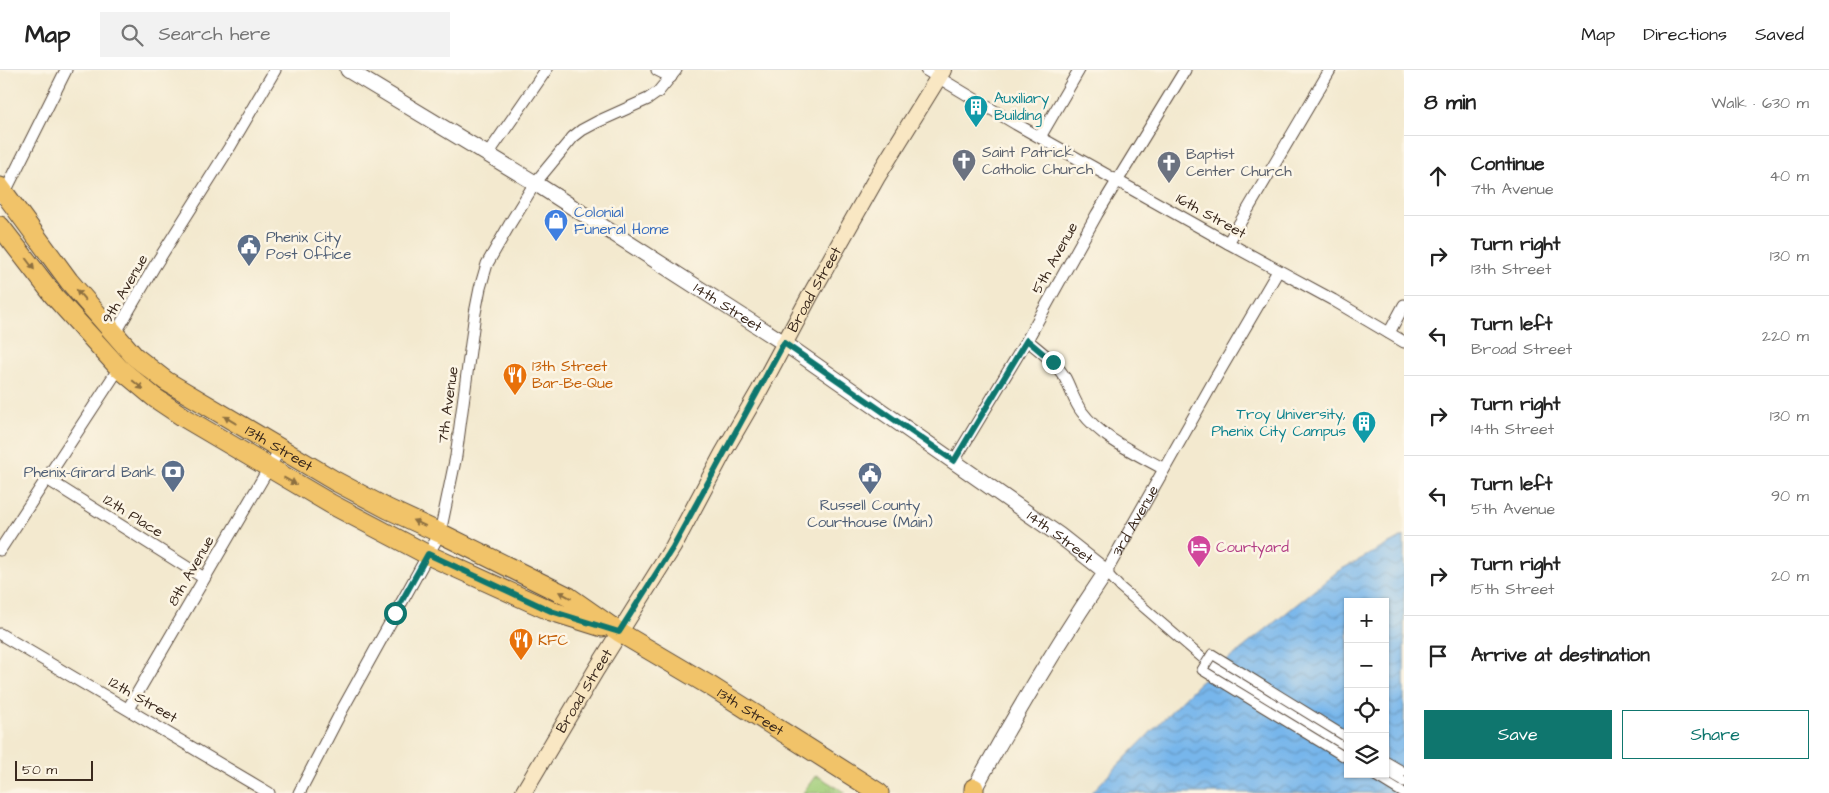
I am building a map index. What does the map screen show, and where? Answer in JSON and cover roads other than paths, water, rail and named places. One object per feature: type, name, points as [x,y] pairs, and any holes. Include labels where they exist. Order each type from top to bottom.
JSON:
[{"type":"main road","name":"Broad Street","points":[[523,793],[619,632],[673,547],[784,343],[936,72]]},
{"type":"main road","name":"13th Street","points":[[2,194],[69,281],[134,356],[166,380],[280,449],[379,505],[569,597],[619,632],[712,687],[879,793]]},
{"type":"main road","name":"13th Street","points":[[0,226],[54,296],[119,368],[170,408],[268,468],[428,554],[551,611],[619,632]]},
{"type":"street","points":[[2,194],[66,70]]},
{"type":"street","name":"9th Avenue","points":[[119,368],[115,334],[275,70]]},
{"type":"street","name":"14th Street","points":[[348,70],[535,183],[784,343],[1059,535],[1106,572],[1120,587],[1207,662],[1344,746]]},
{"type":"street","points":[[488,154],[546,70]]},
{"type":"street","points":[[657,70],[674,74]]},
{"type":"street","points":[[1040,137],[1080,70]]},
{"type":"street","name":"5th Avenue","points":[[954,461],[1027,340],[1117,180],[1185,70]]},
{"type":"street","points":[[1228,243],[1330,70]]},
{"type":"street","name":"16th Street","points":[[936,72],[1040,137],[1278,271],[1334,300],[1404,342]]},
{"type":"street","name":"7th Avenue","points":[[299,793],[342,710],[440,533],[456,456],[475,313],[480,288],[488,264],[510,222],[535,183],[567,144],[582,130],[648,99],[658,92],[674,74]]},
{"type":"street","name":"3rd Avenue","points":[[974,791],[1008,728],[1074,619],[1106,572],[1278,271]]},
{"type":"street","points":[[1389,333],[1404,305]]},
{"type":"street","points":[[1027,340],[1053,362],[1064,376],[1081,412],[1099,429],[1116,442],[1164,469]]},
{"type":"street","points":[[0,550],[119,368]]},
{"type":"street","name":"8th Avenue","points":[[128,709],[280,449]]},
{"type":"street","name":"12th Place","points":[[47,480],[204,578]]},
{"type":"street","name":"12th Street","points":[[0,634],[270,793]]},
{"type":"street","points":[[1344,736],[1212,654],[1202,670],[1344,757]]},
{"type":"street","points":[[1389,763],[1404,772]]},
{"type":"street","points":[[1389,773],[1404,782]]},
{"type":"street","points":[[1379,778],[1403,793]]},
{"type":"water","points":[[1404,536],[1404,793],[1091,793],[1197,685],[1338,571]]},
{"type":"place","name":"Auxiliary Building","points":[[976,128]]},
{"type":"place","name":"Saint Patrick Catholic Church","points":[[964,182]]},
{"type":"place","name":"Baptist Center Church","points":[[1169,184]]},
{"type":"place","name":"Colonial Funeral Home","points":[[556,242]]},
{"type":"place","name":"Phenix City Post Office","points":[[249,267]]},
{"type":"place","name":"13th Street Bar-Be-Que","points":[[515,396]]},
{"type":"place","name":"Troy University, Phenix City Campus","points":[[1364,444]]},
{"type":"place","name":"Phenix-Girard Bank","points":[[173,493]]},
{"type":"place","name":"Russell County Courthouse (Main)","points":[[870,495]]},
{"type":"place","name":"Courtyard","points":[[1199,568]]},
{"type":"place","name":"KFC","points":[[521,661]]}]
